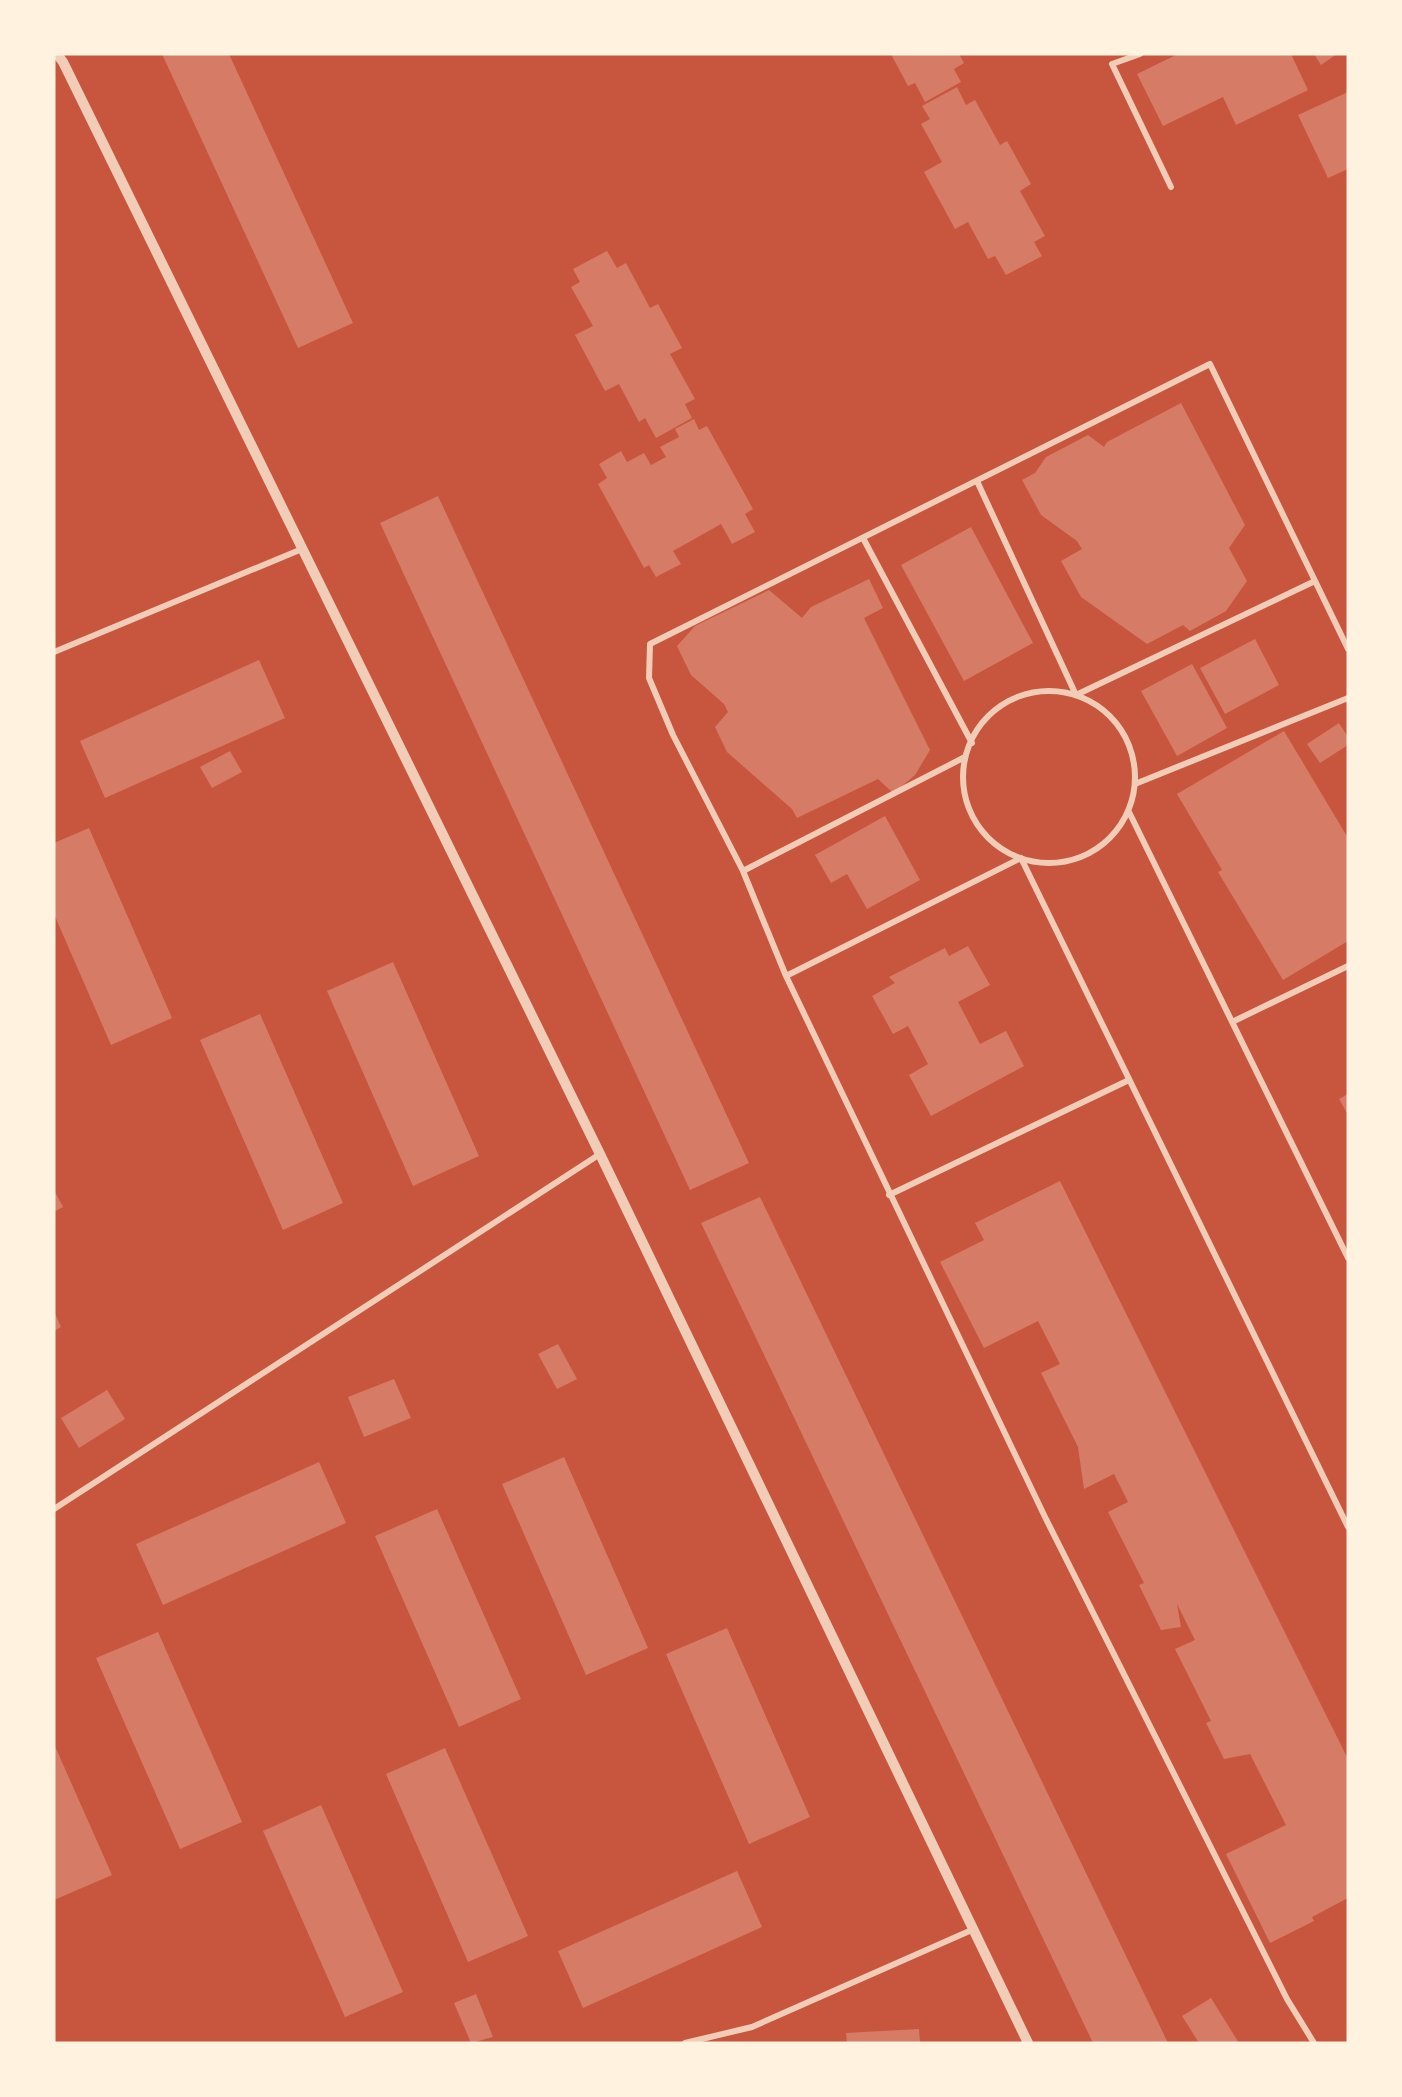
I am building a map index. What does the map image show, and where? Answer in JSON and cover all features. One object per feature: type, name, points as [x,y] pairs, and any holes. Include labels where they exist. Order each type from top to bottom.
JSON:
[{"type":"street","points":[[57,54],[63,62],[600,1154],[1028,2043]]},
{"type":"street","points":[[1140,54],[1112,64],[1171,187]]},
{"type":"street","points":[[1314,2043],[1287,1999],[1061,1549],[889,1195],[786,976],[742,871],[673,735],[649,678],[650,644],[1210,364],[1348,649]]},
{"type":"street","points":[[977,481],[1076,695]]},
{"type":"street","points":[[863,537],[972,743]]},
{"type":"street","points":[[54,652],[302,549]]},
{"type":"street","points":[[1076,695],[1315,581]]},
{"type":"street","points":[[1047,691],[1076,695],[1101,708],[1121,729],[1133,755],[1136,784],[1129,812],[1113,836],[1090,854],[1063,863],[1035,863],[1008,853],[986,836],[970,813],[963,786],[965,758],[976,732],[995,711],[1019,697],[1047,691]]},
{"type":"street","points":[[1136,784],[1348,698]]},
{"type":"street","points":[[742,871],[965,758]]},
{"type":"street","points":[[1129,812],[1348,1258]]},
{"type":"street","points":[[786,976],[1021,858]]},
{"type":"street","points":[[1021,858],[1348,1527]]},
{"type":"street","points":[[1232,1022],[1348,966]]},
{"type":"street","points":[[889,1195],[1129,1080]]},
{"type":"street","points":[[54,1509],[600,1154]]},
{"type":"street","points":[[685,2043],[752,2027],[974,1929]]},
{"type":"building","points":[[162,54],[229,54],[353,323],[298,348]]},
{"type":"building","points":[[891,54],[959,54],[964,63],[954,69],[961,82],[925,102],[915,83],[908,86]]},
{"type":"building","points":[[1178,54],[1291,54],[1308,90],[1236,125],[1223,97],[1163,126],[1137,74]]},
{"type":"building","points":[[1314,54],[1337,54],[1321,65]]},
{"type":"building","points":[[957,87],[966,105],[975,100],[1000,145],[1007,141],[1031,184],[1020,191],[1045,236],[1034,242],[1042,256],[1006,275],[995,256],[988,259],[968,222],[955,229],[924,172],[942,162],[921,124],[930,119],[922,106]]},
{"type":"building","points":[[1348,92],[1348,169],[1328,178],[1298,115]]},
{"type":"building","points":[[607,251],[617,268],[626,263],[650,308],[658,304],[682,348],[670,354],[695,399],[685,404],[692,418],[656,438],[645,418],[639,422],[619,384],[605,391],[575,335],[593,326],[571,287],[580,282],[573,269]]},
{"type":"building","points":[[1181,403],[1245,525],[1229,548],[1247,581],[1226,611],[1190,631],[1183,625],[1147,644],[1081,597],[1061,561],[1082,549],[1077,541],[1041,515],[1022,480],[1035,473],[1046,457],[1088,435],[1104,447],[1107,442]]},
{"type":"building","points":[[694,419],[699,430],[707,426],[753,509],[745,514],[755,532],[732,544],[721,524],[673,551],[681,564],[656,577],[649,565],[644,568],[598,484],[607,478],[599,464],[621,451],[627,462],[644,453],[651,465],[666,457],[660,447],[679,437],[675,429]]},
{"type":"building","points":[[438,496],[749,1163],[690,1190],[380,523]]},
{"type":"building","points":[[971,527],[1033,643],[964,681],[901,565]]},
{"type":"building","points":[[869,579],[883,608],[864,618],[930,750],[915,775],[895,792],[892,792],[878,779],[797,818],[792,809],[727,752],[715,727],[728,712],[724,704],[691,675],[677,646],[695,626],[769,590],[802,618],[811,607]]},
{"type":"building","points":[[1255,639],[1279,685],[1225,714],[1200,668]]},
{"type":"building","points":[[259,660],[285,718],[105,798],[80,741]]},
{"type":"building","points":[[1192,664],[1227,728],[1177,756],[1141,691]]},
{"type":"building","points":[[1339,723],[1348,737],[1348,745],[1320,763],[1307,744]]},
{"type":"building","points":[[1284,731],[1348,838],[1348,941],[1283,980],[1218,872],[1222,870],[1177,794]]},
{"type":"building","points":[[230,751],[242,772],[212,788],[200,767]]},
{"type":"building","points":[[885,816],[920,880],[867,909],[847,874],[831,883],[815,855]]},
{"type":"building","points":[[89,828],[172,1018],[111,1045],[54,914],[54,843]]},
{"type":"building","points":[[968,946],[990,985],[958,1002],[980,1044],[1006,1031],[1024,1066],[931,1116],[909,1075],[928,1064],[908,1026],[893,1034],[872,996],[895,983],[889,977],[945,948],[949,956]]},
{"type":"building","points":[[393,962],[479,1156],[413,1186],[327,991]]},
{"type":"building","points":[[260,1014],[343,1203],[283,1230],[200,1040]]},
{"type":"building","points":[[1348,1094],[1348,1115],[1339,1099]]},
{"type":"building","points":[[1060,1181],[1348,1759],[1348,1898],[1312,1917],[1314,1921],[1270,1943],[1226,1854],[1286,1825],[1250,1754],[1224,1759],[1206,1723],[1211,1721],[1175,1649],[1195,1640],[1177,1604],[1181,1627],[1161,1630],[1139,1585],[1144,1583],[1108,1512],[1128,1502],[1114,1474],[1084,1489],[1078,1447],[1041,1373],[1060,1364],[1038,1321],[984,1348],[940,1262],[984,1240],[975,1223]]},
{"type":"building","points":[[54,1190],[63,1207],[54,1212]]},
{"type":"building","points":[[760,1197],[1168,2043],[1093,2043],[701,1223]]},
{"type":"building","points":[[54,1311],[61,1327],[54,1331]]},
{"type":"building","points":[[558,1344],[577,1379],[557,1389],[538,1354]]},
{"type":"building","points":[[394,1379],[411,1418],[364,1437],[348,1397]]},
{"type":"building","points":[[107,1390],[125,1419],[79,1448],[61,1418]]},
{"type":"building","points":[[564,1457],[648,1648],[586,1675],[502,1484]]},
{"type":"building","points":[[319,1462],[346,1523],[163,1605],[136,1544]]},
{"type":"building","points":[[437,1509],[521,1699],[459,1727],[375,1536]]},
{"type":"building","points":[[727,1628],[810,1817],[749,1844],[666,1654]]},
{"type":"building","points":[[158,1632],[242,1822],[180,1849],[96,1658]]},
{"type":"building","points":[[54,1744],[112,1875],[54,1900]]},
{"type":"building","points":[[445,1748],[528,1936],[468,1962],[386,1774]]},
{"type":"building","points":[[321,1805],[403,1992],[345,2017],[263,1831]]},
{"type":"building","points":[[737,1871],[762,1927],[583,2008],[558,1951]]},
{"type":"building","points":[[476,1994],[493,2037],[471,2043],[454,2003]]},
{"type":"building","points":[[1211,1998],[1239,2043],[1199,2043],[1182,2016]]},
{"type":"building","points":[[919,2029],[920,2043],[847,2043],[846,2033]]}]
